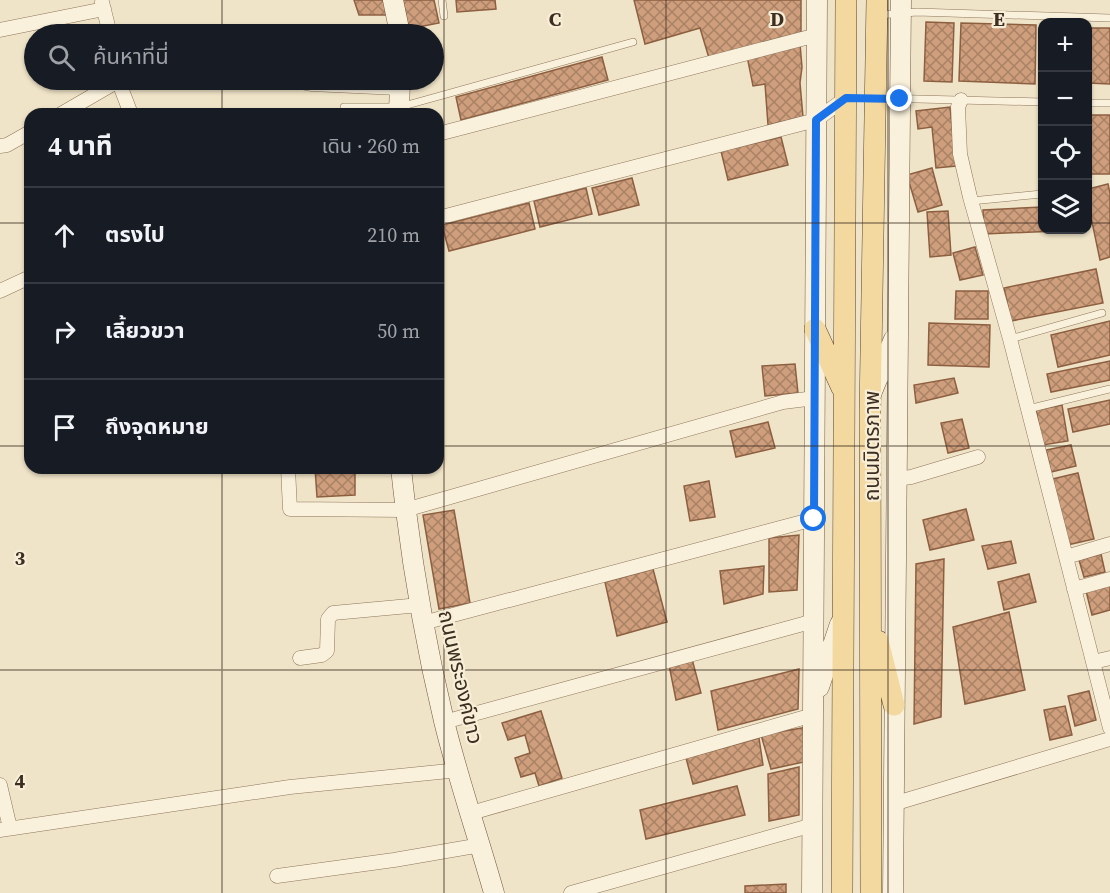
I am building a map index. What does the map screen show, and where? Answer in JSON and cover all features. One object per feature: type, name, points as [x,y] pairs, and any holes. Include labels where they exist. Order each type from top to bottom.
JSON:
[{"type":"main road","points":[[393,0],[398,24]]},
{"type":"main road","points":[[812,893],[817,0]]},
{"type":"main road","points":[[893,893],[901,6]]},
{"type":"main road","points":[[846,7],[877,8]]},
{"type":"main road","name":"ถนนมิตรภาพ","points":[[842,893],[846,7]]},
{"type":"main road","name":"ถนนมิตรภาพ","points":[[871,893],[870,403],[877,8]]},
{"type":"main road","points":[[846,98],[875,98]]},
{"type":"main road","points":[[815,329],[845,403],[870,403],[898,331]]},
{"type":"main road","name":"ถนนพระองค์ขาว","points":[[402,474],[405,510],[422,614],[444,722],[494,893]]},
{"type":"main road","points":[[813,710],[845,611]]},
{"type":"main road","points":[[870,612],[894,705]]},
{"type":"street","points":[[0,30],[103,4],[108,24]]},
{"type":"street","points":[[444,133],[817,35]]},
{"type":"street","points":[[71,108],[101,90]]},
{"type":"street","points":[[122,90],[129,108]]},
{"type":"street","points":[[352,90],[399,97]]},
{"type":"street","points":[[444,216],[816,120],[846,98]]},
{"type":"street","points":[[961,100],[958,107],[960,154],[971,201],[1010,339],[1110,728]]},
{"type":"street","points":[[0,147],[24,135]]},
{"type":"street","points":[[0,291],[24,280]]},
{"type":"street","points":[[288,474],[290,508],[405,510],[783,402],[815,398]]},
{"type":"street","points":[[896,479],[978,458]]},
{"type":"street","points":[[300,658],[322,655],[327,651],[329,647],[328,619],[333,613],[422,614],[814,519]]},
{"type":"street","points":[[1066,557],[1110,544]]},
{"type":"street","points":[[1074,589],[1110,579]]},
{"type":"street","points":[[444,722],[814,621]]},
{"type":"street","points":[[1093,662],[1110,658]]},
{"type":"street","points":[[471,813],[813,710]]},
{"type":"street","points":[[893,804],[1110,739]]},
{"type":"street","points":[[0,785],[5,829],[290,787],[459,770]]},
{"type":"street","points":[[571,893],[813,825]]},
{"type":"street","points":[[278,876],[481,845]]},
{"type":"lane","points":[[442,0],[444,15]]},
{"type":"lane","points":[[877,8],[901,6],[1110,18]]},
{"type":"lane","points":[[444,86],[633,42]]},
{"type":"lane","points":[[344,107],[429,90]]},
{"type":"lane","points":[[875,98],[1038,102]]},
{"type":"lane","points":[[1092,103],[1110,103]]},
{"type":"lane","points":[[971,201],[1038,194]]},
{"type":"lane","points":[[1010,339],[1102,313]]},
{"type":"lane","points":[[1028,409],[1110,389]]},
{"type":"building","points":[[354,0],[384,0],[389,15],[359,15]]},
{"type":"building","points":[[402,0],[434,0],[439,23],[407,24]]},
{"type":"building","points":[[456,0],[495,0],[496,9],[457,12]]},
{"type":"building","points":[[634,0],[801,0],[801,35],[709,58],[700,28],[645,44]]},
{"type":"building","points":[[926,22],[954,23],[952,82],[924,81]]},
{"type":"building","points":[[961,23],[1036,25],[1035,84],[959,81]]},
{"type":"building","points":[[1092,28],[1110,28],[1110,84],[1092,83]]},
{"type":"building","points":[[800,44],[803,117],[768,125],[765,84],[753,86],[747,56]]},
{"type":"building","points":[[602,57],[608,80],[461,120],[456,97]]},
{"type":"building","points":[[950,107],[956,166],[936,168],[932,127],[918,129],[916,111]]},
{"type":"building","points":[[1092,115],[1110,115],[1110,174],[1092,174]]},
{"type":"building","points":[[781,137],[788,165],[728,180],[721,151]]},
{"type":"building","points":[[932,168],[942,205],[918,212],[907,175]]},
{"type":"building","points":[[632,178],[639,205],[599,215],[592,188]]},
{"type":"building","points":[[1108,184],[1110,193],[1110,257],[1100,260],[1092,222],[1092,188]]},
{"type":"building","points":[[586,188],[592,214],[540,227],[534,201]]},
{"type":"building","points":[[529,203],[535,229],[449,251],[444,224]]},
{"type":"building","points":[[1038,207],[1038,232],[984,234],[983,210]]},
{"type":"building","points":[[948,211],[951,255],[930,257],[927,212]]},
{"type":"building","points":[[975,247],[983,275],[960,280],[953,253]]},
{"type":"building","points":[[1096,269],[1103,303],[1011,321],[1004,288]]},
{"type":"building","points":[[956,291],[988,291],[988,319],[955,319]]},
{"type":"building","points":[[1110,321],[1110,355],[1058,367],[1051,335]]},
{"type":"building","points":[[929,323],[990,325],[989,367],[928,365]]},
{"type":"building","points":[[1110,361],[1110,380],[1051,392],[1047,374]]},
{"type":"building","points":[[795,364],[798,393],[765,396],[762,366]]},
{"type":"building","points":[[954,378],[958,393],[916,403],[914,385]]},
{"type":"building","points":[[1110,400],[1110,424],[1073,432],[1068,409]]},
{"type":"building","points":[[1062,405],[1068,441],[1043,445],[1036,410]]},
{"type":"building","points":[[962,419],[969,448],[948,453],[941,423]]},
{"type":"building","points":[[768,422],[775,448],[736,457],[730,431]]},
{"type":"building","points":[[1071,445],[1076,466],[1051,472],[1046,450]]},
{"type":"building","points":[[1078,473],[1094,539],[1067,545],[1052,479]]},
{"type":"building","points":[[315,474],[355,474],[355,495],[317,497]]},
{"type":"building","points":[[709,481],[715,517],[690,521],[684,486]]},
{"type":"building","points":[[966,509],[974,540],[930,550],[923,520]]},
{"type":"building","points":[[454,510],[470,603],[439,609],[423,515]]},
{"type":"building","points":[[799,535],[797,590],[769,592],[769,538]]},
{"type":"building","points":[[1011,541],[1016,563],[988,569],[982,546]]},
{"type":"building","points":[[1101,554],[1105,572],[1084,577],[1079,560]]},
{"type":"building","points":[[944,559],[941,717],[914,724],[916,564]]},
{"type":"building","points":[[764,566],[763,594],[724,604],[720,571]]},
{"type":"building","points":[[653,569],[667,622],[617,636],[605,582]]},
{"type":"building","points":[[1029,574],[1036,602],[1004,610],[998,582]]},
{"type":"building","points":[[1110,584],[1110,610],[1092,615],[1086,591]]},
{"type":"building","points":[[1009,612],[1025,690],[965,704],[953,627]]},
{"type":"building","points":[[692,659],[701,693],[676,700],[669,665]]},
{"type":"building","points":[[799,669],[798,709],[718,730],[711,691]]},
{"type":"building","points":[[1089,691],[1096,720],[1075,726],[1068,696]]},
{"type":"building","points":[[1065,706],[1072,735],[1050,740],[1044,710]]},
{"type":"building","points":[[541,711],[562,778],[539,786],[535,773],[521,777],[515,758],[530,753],[525,735],[508,740],[502,723]]},
{"type":"building","points":[[808,727],[804,762],[771,769],[761,735]]},
{"type":"building","points":[[759,738],[763,765],[693,784],[686,758]]},
{"type":"building","points":[[799,767],[799,815],[769,821],[768,774]]},
{"type":"building","points":[[737,786],[745,815],[646,839],[640,810]]},
{"type":"building","points":[[786,884],[786,893],[745,893],[745,886]]},
{"type":"route","points":[[814,519],[816,120],[846,98],[900,99]]}]
